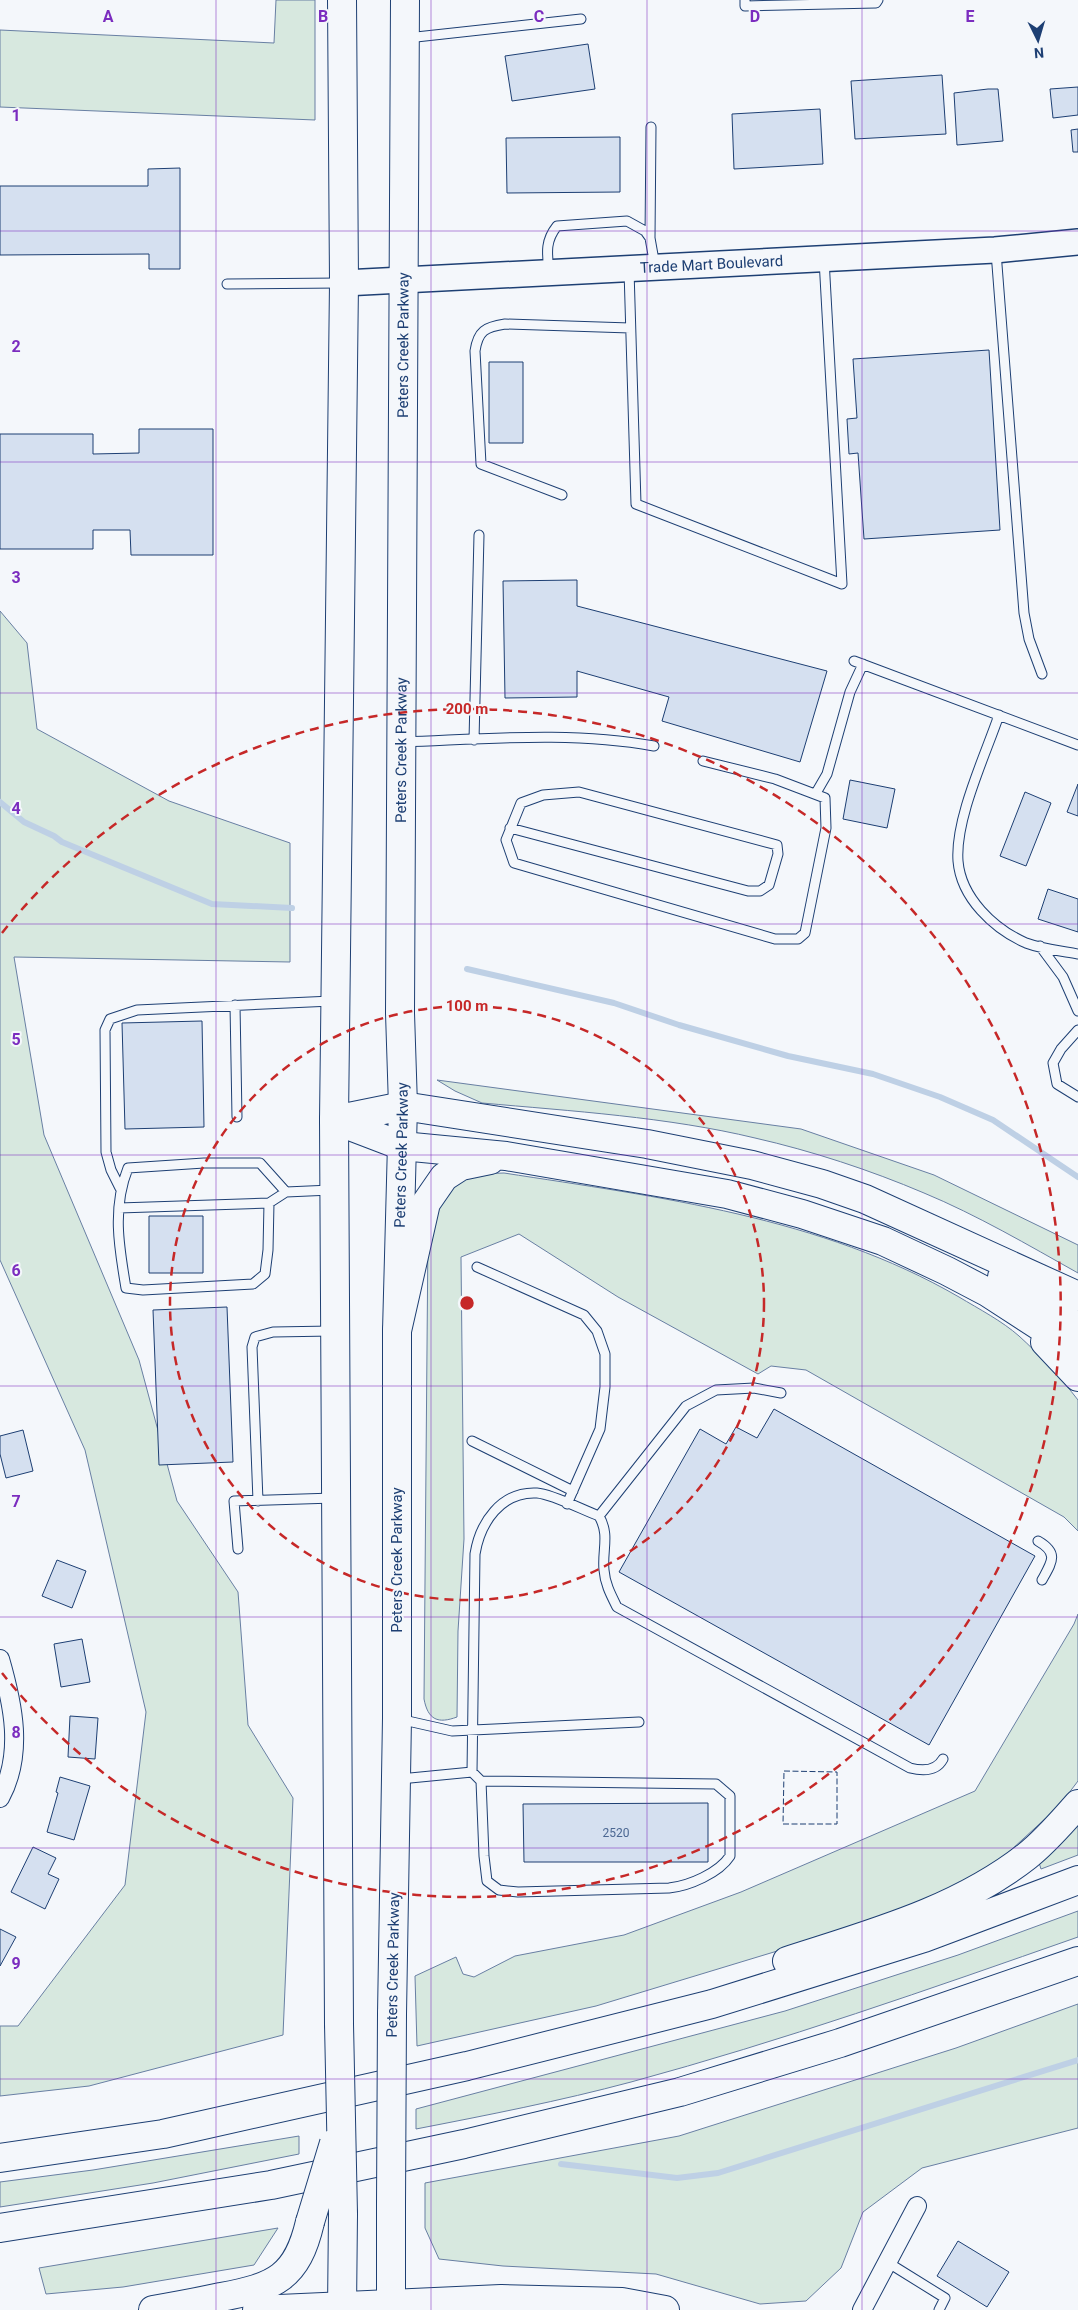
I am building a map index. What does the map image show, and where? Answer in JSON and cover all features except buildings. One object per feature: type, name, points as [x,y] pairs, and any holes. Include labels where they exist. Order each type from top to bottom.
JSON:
[{"type":"main road","points":[[342,0],[344,283],[334,1001],[339,2024],[343,2214],[342,2308]]},
{"type":"main road","name":"Peters Creek Parkway","points":[[391,2307],[392,2014],[397,1718],[397,1331],[404,1106],[400,1013],[405,0]]},
{"type":"main road","points":[[334,1120],[404,1106],[610,1138],[752,1165],[822,1184],[865,1199],[1078,1296]]},
{"type":"main road","points":[[334,1120],[402,1146],[506,1156],[727,1194],[802,1214],[883,1241],[947,1271],[987,1292],[1078,1351]]},
{"type":"main road","points":[[397,1331],[426,1203],[434,1189],[444,1177],[461,1166],[506,1156]]},
{"type":"main road","points":[[865,1199],[1011,1282],[1078,1327]]},
{"type":"main road","points":[[987,1292],[1047,1343],[1078,1377]]},
{"type":"main road","points":[[712,2004],[748,1974],[894,1926],[965,1896],[1027,1856],[1078,1804]]},
{"type":"main road","points":[[0,2158],[163,2134],[466,2066],[712,2004],[924,1938],[1078,1880]]},
{"type":"main road","points":[[0,2228],[271,2185],[464,2144],[680,2092],[840,2043],[1078,1961]]},
{"type":"main road","points":[[153,2310],[252,2292],[270,2284],[286,2272],[296,2260],[305,2242],[341,2120]]},
{"type":"main road","points":[[258,2310],[391,2307],[501,2299],[622,2302],[665,2310]]},
{"type":"street","name":"Trade Mart Boulevard","points":[[344,283],[629,267],[995,250],[1078,242]]},
{"type":"street","points":[[0,1659],[12,1717],[15,1752],[12,1769],[0,1798]]},
{"type":"street","points":[[862,2310],[916,2206]]},
{"type":"lane","points":[[745,0],[745,6],[876,3],[878,0]]},
{"type":"lane","points":[[405,38],[581,19]]},
{"type":"lane","points":[[650,127],[650,238],[655,266]]},
{"type":"lane","points":[[548,272],[546,248],[549,236],[557,226],[626,221],[645,231],[650,238]]},
{"type":"lane","points":[[995,250],[1024,613],[1029,639],[1042,674]]},
{"type":"lane","points":[[629,267],[636,504],[842,584],[824,258]]},
{"type":"lane","points":[[227,284],[312,285],[344,283]]},
{"type":"lane","points":[[562,495],[481,464],[477,338],[482,332],[493,326],[505,324],[630,328]]},
{"type":"lane","points":[[474,740],[479,534]]},
{"type":"lane","points":[[816,793],[827,774],[859,663],[1078,745]]},
{"type":"lane","points":[[999,715],[970,798],[961,832],[958,862],[964,886],[980,909],[998,926],[1026,943],[1078,954]]},
{"type":"lane","points":[[401,742],[618,739],[654,746]]},
{"type":"lane","points":[[510,828],[748,892],[760,891],[769,885],[778,854],[777,845],[579,792],[543,795],[522,803],[510,828],[506,840],[514,863],[774,939],[798,939],[805,933],[826,828],[825,798],[775,779],[703,761]]},
{"type":"lane","points":[[1040,946],[1063,977],[1078,1011]]},
{"type":"lane","points":[[120,1188],[111,1170],[106,1152],[105,1030],[110,1019],[137,1010],[334,1001]]},
{"type":"lane","points":[[235,1005],[237,1117]]},
{"type":"lane","points":[[1078,1030],[1061,1049],[1053,1063],[1057,1084],[1078,1097]]},
{"type":"lane","points":[[269,1203],[265,1274],[252,1284],[144,1290],[126,1288],[117,1240],[120,1188],[128,1168],[204,1163],[260,1163],[286,1192]]},
{"type":"lane","points":[[119,1208],[269,1203],[286,1192],[334,1190]]},
{"type":"lane","points":[[477,1267],[584,1315],[597,1331],[605,1354],[605,1387],[600,1429],[568,1504]]},
{"type":"lane","points":[[258,1500],[252,1347],[255,1337],[272,1332],[335,1331]]},
{"type":"lane","points":[[599,1516],[686,1406],[716,1390],[754,1388],[781,1393]]},
{"type":"lane","points":[[472,1441],[573,1491]]},
{"type":"lane","points":[[481,1781],[716,1784],[730,1796],[730,1856],[726,1862],[707,1874],[676,1887],[518,1892],[499,1890],[487,1881],[481,1781],[472,1772],[475,1554],[477,1537],[496,1508],[512,1497],[538,1493],[599,1516],[605,1527],[604,1575],[617,1607],[910,1768],[926,1771],[940,1764],[943,1759]]},
{"type":"lane","points":[[238,1549],[234,1501],[337,1498]]},
{"type":"lane","points":[[1038,1541],[1047,1546],[1052,1553],[1052,1562],[1042,1580]]},
{"type":"lane","points":[[397,1718],[452,1731],[640,1722]]},
{"type":"lane","points":[[396,1779],[472,1772]]},
{"type":"lane","points":[[887,2262],[945,2298],[939,2310]]},
{"type":"shaded area","points":[[276,0],[315,0],[315,120],[0,107],[0,30],[274,43]]},
{"type":"shaded area","points":[[0,611],[27,643],[37,729],[169,801],[290,843],[290,962],[14,957],[44,1135],[139,1360],[177,1501],[238,1592],[248,1725],[293,1798],[283,2035],[89,2086],[0,2096],[0,2026],[18,2026],[125,1885],[146,1712],[85,1450],[0,1260]]},
{"type":"shaded area","points":[[437,1080],[801,1129],[934,1175],[1078,1245],[1078,1273],[1002,1231],[944,1202],[883,1177],[819,1155],[755,1138],[688,1125],[585,1112],[482,1103],[455,1091]]},
{"type":"shaded area","points":[[504,1173],[680,1202],[738,1214],[795,1229],[851,1247],[906,1270],[990,1315],[1027,1343],[1065,1383],[1078,1400],[1078,1531],[1064,1517],[806,1370],[771,1366],[758,1374],[618,1297],[519,1234],[461,1257],[464,1539],[458,1631],[457,1717],[444,1720],[435,1719],[428,1712],[424,1699],[428,1232],[449,1181],[475,1174]]},
{"type":"shaded area","points":[[1078,1614],[1078,1781],[1059,1806],[999,1861],[940,1895],[886,1918],[596,2006],[417,2046],[415,1976],[456,1957],[463,1974],[474,1977],[515,1956],[624,1935],[741,1892],[975,1791],[1074,1624]]},
{"type":"shaded area","points":[[1078,1817],[1078,1855],[1041,1869],[1037,1856]]},
{"type":"shaded area","points":[[1078,1911],[1078,1937],[856,2014],[631,2082],[551,2102],[416,2129],[416,2109],[785,2011],[958,1955]]},
{"type":"shaded area","points":[[1078,2004],[1078,2128],[922,2168],[863,2212],[841,2268],[806,2301],[760,2304],[656,2274],[503,2266],[439,2259],[425,2228],[425,2183],[679,2136],[956,2048]]},
{"type":"shaded area","points":[[299,2136],[299,2154],[153,2183],[0,2207],[0,2182],[93,2170]]},
{"type":"shaded area","points":[[278,2228],[254,2265],[123,2287],[46,2294],[39,2268]]},
{"type":"waterway","points":[[0,802],[24,822],[54,836],[62,842],[212,904],[292,908]]},
{"type":"waterway","points":[[467,969],[614,1003],[679,1025],[788,1056],[873,1074],[940,1097],[993,1120],[1078,1177]]},
{"type":"waterway","points":[[561,2164],[677,2178],[718,2173],[1078,2060]]},
{"type":"fence","points":[[784,1771],[837,1772],[837,1824],[783,1824],[784,1771]]}]
